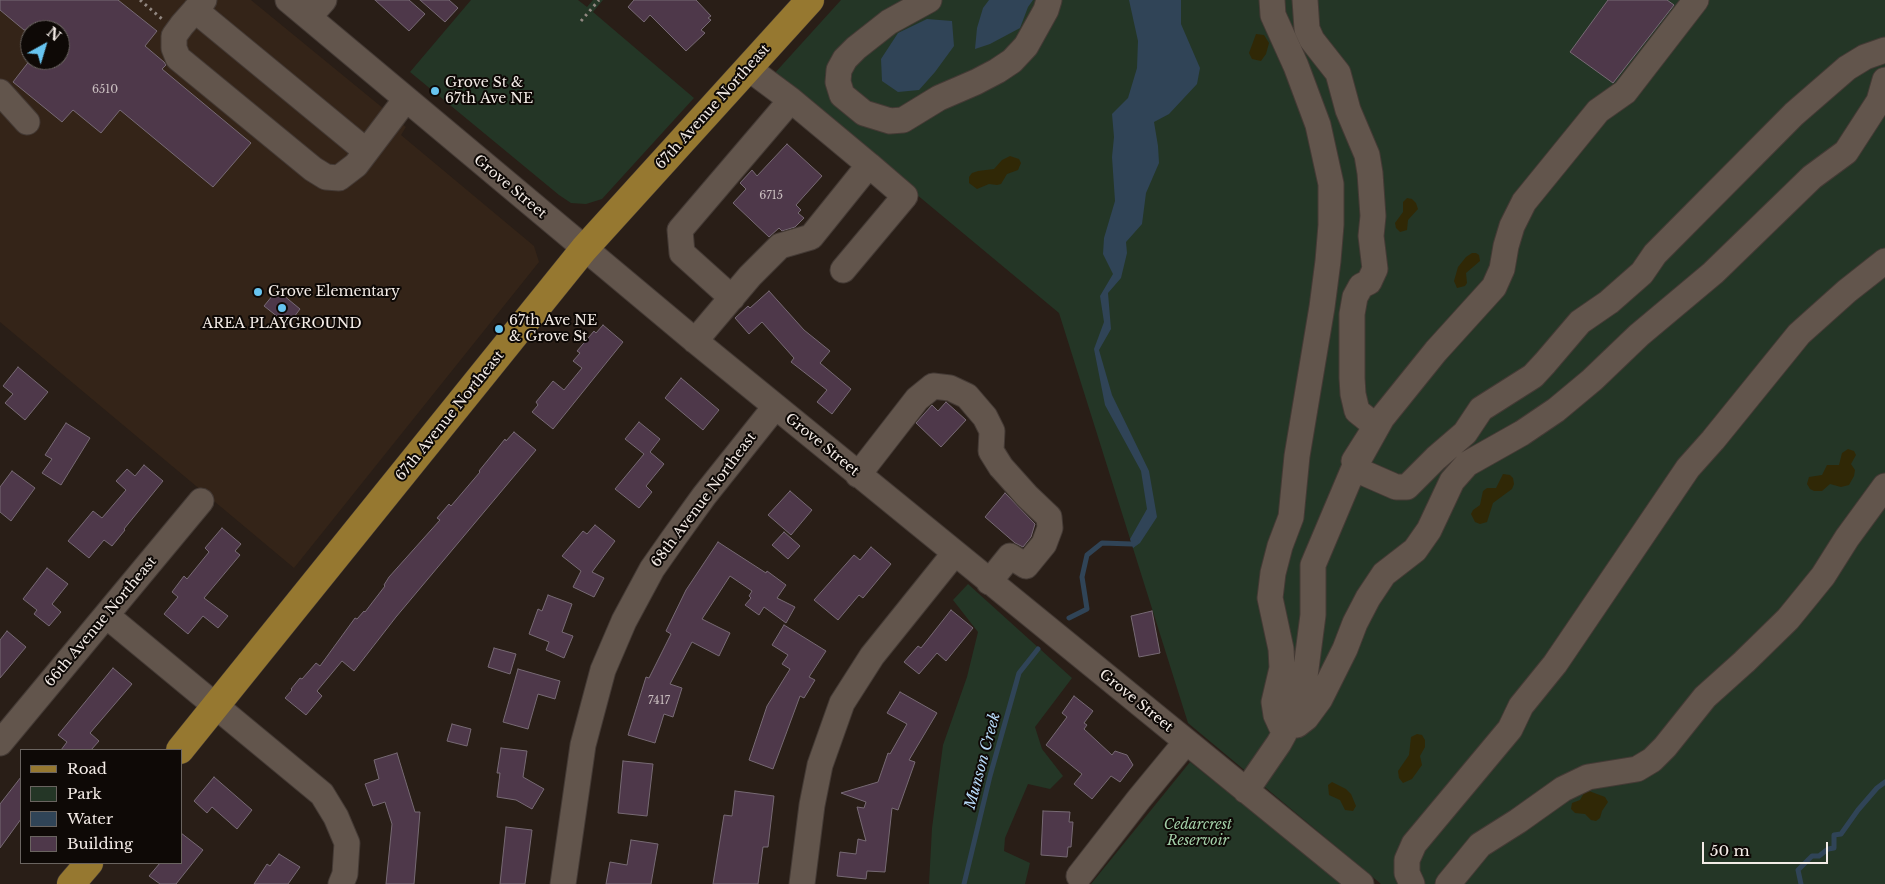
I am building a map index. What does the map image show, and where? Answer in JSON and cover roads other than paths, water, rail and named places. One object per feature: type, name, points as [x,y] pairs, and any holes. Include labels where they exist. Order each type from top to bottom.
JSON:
[{"type":"main road","name":"67th Avenue Northeast","points":[[181,749],[584,249],[810,0]]},
{"type":"main road","points":[[72,884],[88,864]]},
{"type":"street","name":"Grove Street","points":[[288,0],[317,9],[406,99],[584,249],[954,554],[1361,884]]},
{"type":"street","points":[[929,0],[889,22],[845,59],[839,70],[838,82],[842,95],[864,113],[890,121],[903,120],[939,98],[996,71],[1012,61],[1026,46],[1046,10],[1049,0]]},
{"type":"street","points":[[1272,0],[1273,16],[1296,66],[1318,125],[1331,184],[1331,225],[1328,261],[1297,456],[1292,517],[1280,546],[1273,573],[1270,598],[1281,649],[1282,668],[1274,702],[1276,715],[1281,726],[1297,725],[1306,718],[1320,699],[1368,598],[1384,574],[1414,550],[1429,530],[1452,480],[1467,464],[1522,433],[1556,410],[1592,380],[1639,334],[1713,273],[1812,177],[1846,152],[1879,101],[1885,80]]},
{"type":"street","points":[[1305,0],[1304,13],[1307,29],[1312,40],[1338,73],[1348,110],[1367,155],[1370,173],[1373,216],[1371,236],[1375,269],[1369,282],[1361,286],[1355,297],[1352,314],[1352,378],[1357,412],[1372,423],[1373,431],[1354,460],[1358,468],[1364,473],[1396,487],[1407,487],[1465,433],[1481,409],[1533,376],[1580,322],[1610,302],[1642,273],[1655,254],[1794,114],[1847,68],[1865,57],[1885,50]]},
{"type":"street","points":[[1246,791],[1289,726],[1304,684],[1313,615],[1313,565],[1356,464],[1382,418],[1436,351],[1494,287],[1502,269],[1512,226],[1524,202],[1598,111],[1625,92],[1696,0]]},
{"type":"street","points":[[366,151],[199,5],[174,36],[174,48],[178,58],[326,178],[339,178],[348,173],[366,151],[406,99]]},
{"type":"street","points":[[748,68],[791,100],[905,196],[843,270]]},
{"type":"street","points":[[0,92],[27,122]]},
{"type":"street","points":[[732,298],[682,253],[680,230],[791,100]]},
{"type":"street","points":[[695,341],[780,246],[811,237],[869,165]]},
{"type":"street","points":[[1412,884],[1407,873],[1407,860],[1414,844],[1510,729],[1521,706],[1555,664],[1688,468],[1799,334],[1847,291],[1885,261]]},
{"type":"street","points":[[858,475],[917,400],[933,386],[950,388],[967,396],[985,417],[992,431],[991,451],[1001,467],[1049,517],[1050,528],[1044,544],[1026,566],[1010,556],[989,582]]},
{"type":"street","name":"68th Avenue Northeast","points":[[563,884],[583,745],[603,670],[624,621],[652,569],[673,539],[704,496],[775,407]]},
{"type":"street","points":[[1448,884],[1480,845],[1563,789],[1588,777],[1636,769],[1652,760],[1665,747],[1705,697],[1788,619],[1823,576],[1847,538],[1885,486]]},
{"type":"street","name":"66th Avenue Northeast","points":[[0,743],[202,501]]},
{"type":"street","points":[[802,884],[812,805],[820,764],[842,704],[872,656],[954,554]]},
{"type":"street","points":[[107,616],[322,794],[336,817],[347,843],[345,874],[341,884]]},
{"type":"street","points":[[1079,876],[1186,742]]},
{"type":"water","points":[[989,0],[1033,0],[1028,7],[1020,28],[990,44],[975,49],[977,28],[983,8]]},
{"type":"water","points":[[1129,0],[1181,0],[1181,24],[1200,68],[1197,84],[1169,114],[1154,122],[1159,163],[1146,193],[1142,224],[1126,242],[1127,253],[1121,278],[1108,293],[1111,329],[1099,350],[1112,395],[1149,471],[1157,517],[1140,543],[1133,548],[1130,539],[1147,509],[1141,471],[1105,405],[1094,349],[1104,322],[1100,296],[1113,274],[1103,254],[1104,238],[1115,201],[1112,114],[1128,98],[1137,68],[1138,41]]},
{"type":"water","points":[[927,19],[952,21],[954,46],[919,90],[898,92],[882,81],[881,59],[898,33]]},
{"type":"waterway","name":"Munson Creek","points":[[1069,618],[1087,609],[1082,577],[1087,555],[1102,543],[1132,544],[1136,542]]},
{"type":"waterway","name":"Munson Creek","points":[[964,884],[990,776],[1019,673],[1038,649]]},
{"type":"waterway","points":[[1801,884],[1798,870],[1812,856],[1819,856],[1828,849],[1834,848],[1834,835],[1841,834],[1858,810],[1877,788],[1885,782]]},
{"type":"place","name":"Grove St & 67th Ave NE","points":[[435,91]]},
{"type":"place","name":"Grove Elementary","points":[[258,292]]},
{"type":"place","name":"AREA PLAYGROUND","points":[[282,308]]},
{"type":"place","name":"67th Ave NE & Grove St","points":[[499,329]]},
{"type":"park label","name":"Cedarcrest Reservoir","points":[[1198,834]]}]
